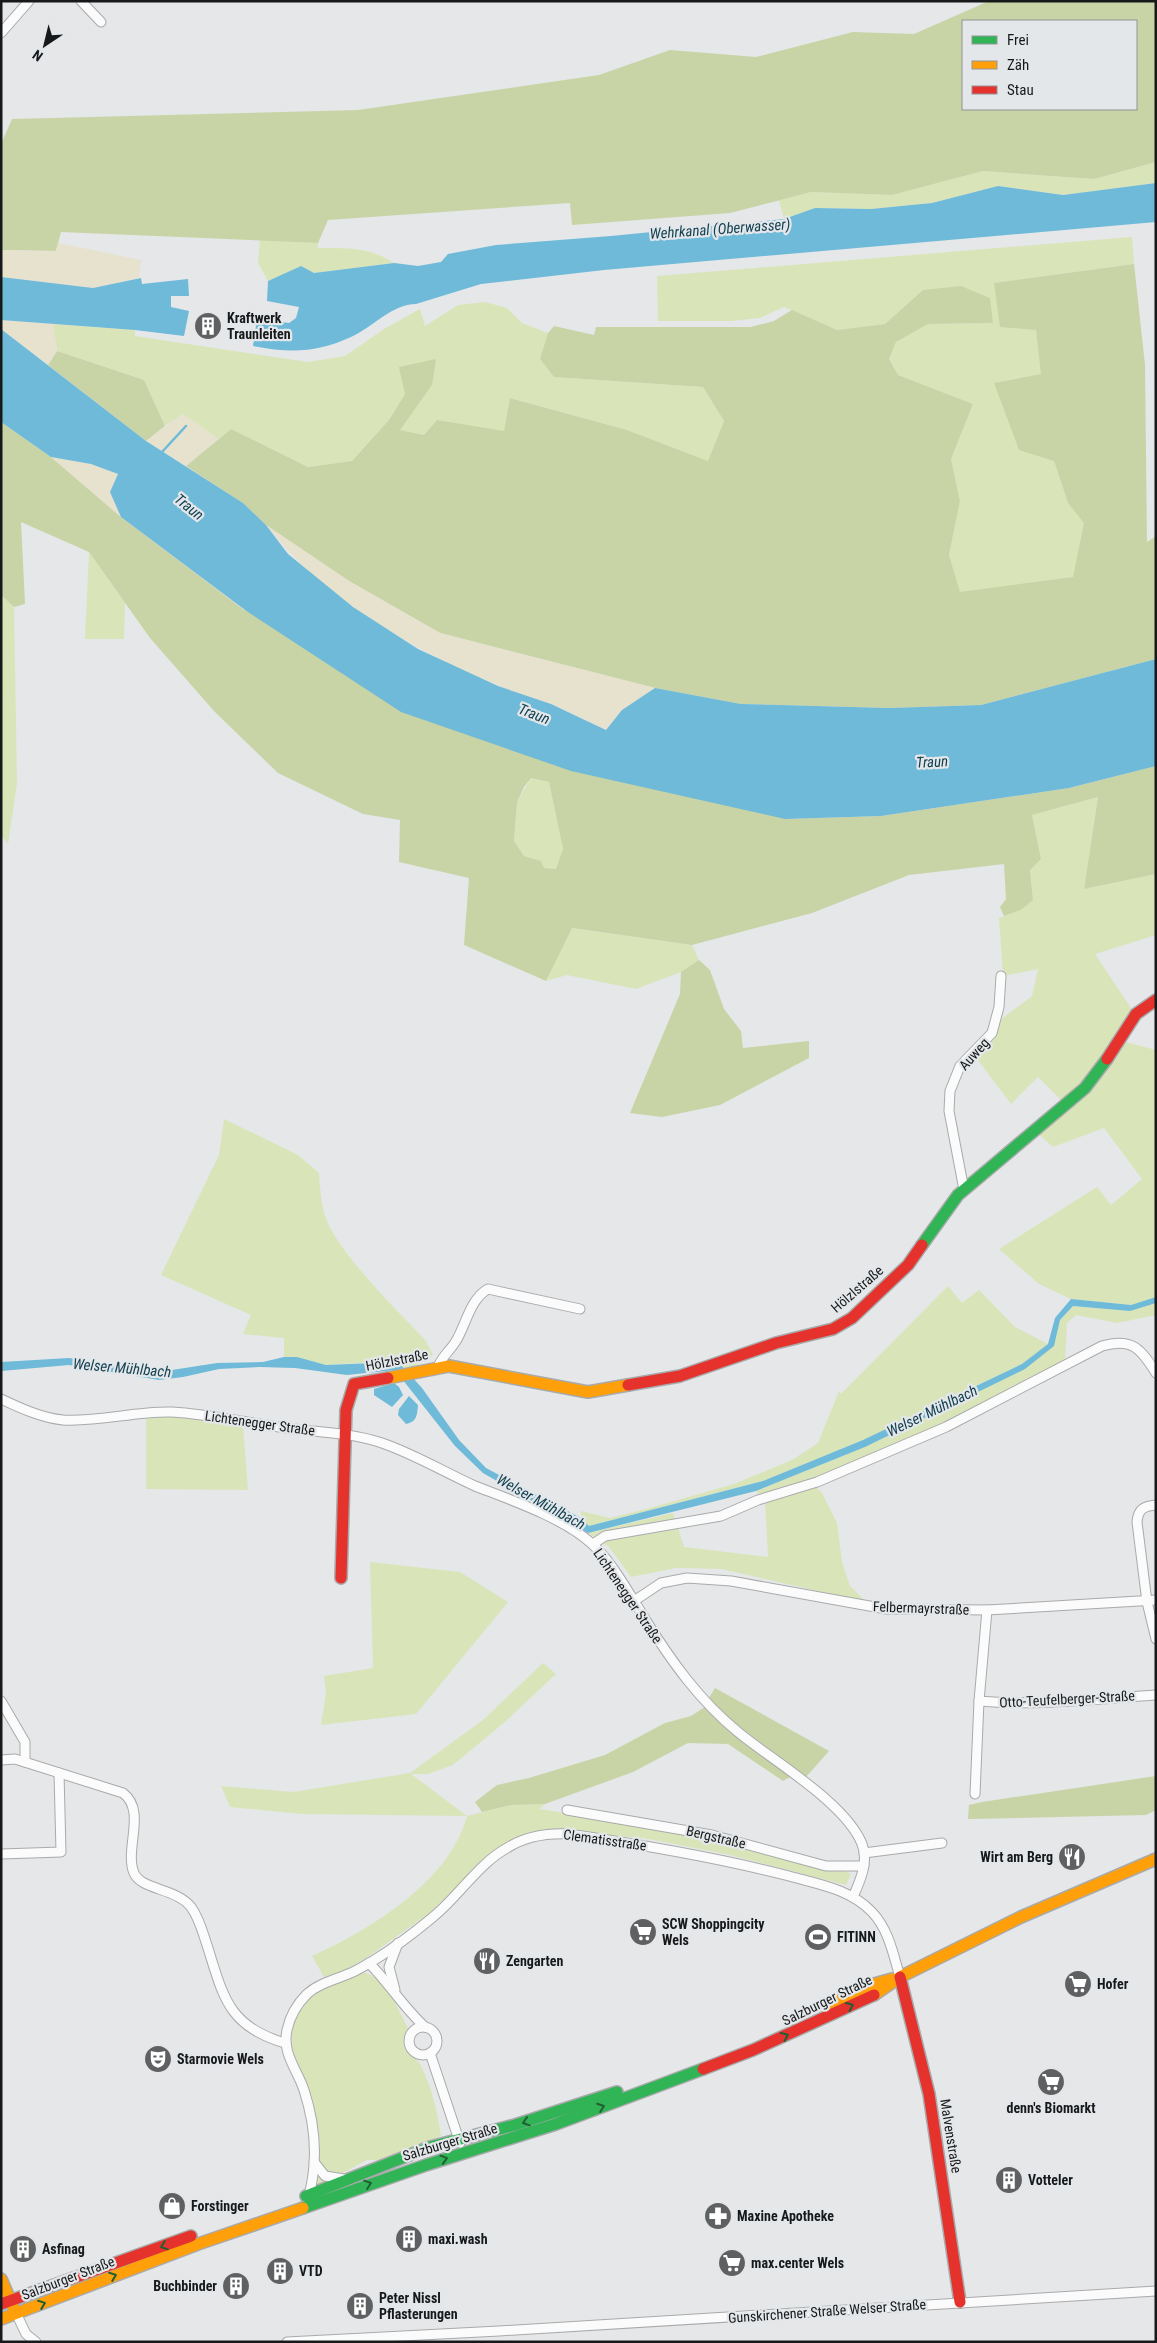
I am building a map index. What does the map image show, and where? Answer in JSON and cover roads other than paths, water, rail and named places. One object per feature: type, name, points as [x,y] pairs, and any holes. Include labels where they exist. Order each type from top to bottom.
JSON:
[{"type":"main road","name":"Hölzlstraße","points":[[344,1435],[347,1400],[352,1387],[358,1382],[438,1367],[461,1367],[588,1392],[680,1376],[776,1343],[824,1332],[852,1318],[908,1265],[949,1206],[964,1190],[1085,1088],[1104,1065],[1136,1014],[1156,1000]]},
{"type":"main road","points":[[341,1578],[344,1509],[344,1435]]},
{"type":"main road","name":"Salzburger Straße","points":[[1,2318],[207,2240],[556,2124],[753,2050],[880,1992],[900,1977],[1045,1906],[1156,1859]]},
{"type":"main road","name":"Salzburger Straße","points":[[6,2302],[309,2195],[404,2156],[458,2139],[515,2126],[614,2093],[762,2036],[874,1984],[900,1977]]},
{"type":"main road","name":"Malvenstraße","points":[[900,1977],[913,2017],[925,2073],[960,2292],[960,2302]]},
{"type":"main road","points":[[1,2279],[6,2302],[16,2313]]},
{"type":"street","points":[[1,33],[29,1]]},
{"type":"street","points":[[82,1],[101,22]]},
{"type":"street","name":"Auweg","points":[[964,1190],[949,1112],[950,1091],[960,1066],[992,1033],[999,1007],[1002,976]]},
{"type":"street","name":"Hölzlstraße","points":[[438,1367],[441,1359],[456,1341],[477,1299],[488,1289],[580,1309]]},
{"type":"street","points":[[593,1544],[605,1536],[721,1516],[758,1500],[817,1482],[946,1427],[1102,1346],[1117,1343],[1130,1345],[1142,1353],[1156,1373]]},
{"type":"street","name":"Lichtenegger Straße","points":[[1,1400],[27,1411],[61,1420],[109,1418],[166,1412],[205,1414],[277,1427],[378,1441],[410,1453],[473,1485],[518,1502],[572,1530],[593,1544],[634,1601],[677,1669],[708,1705],[738,1732],[830,1803],[851,1825],[864,1853],[864,1866],[853,1897]]},
{"type":"street","points":[[1156,1505],[1143,1508],[1138,1516],[1156,1639]]},
{"type":"street","name":"Felbermayrstraße","points":[[634,1601],[661,1583],[687,1578],[751,1584],[886,1609],[987,1610],[1151,1601]]},
{"type":"street","name":"Otto-Teufelberger-Straße","points":[[975,1794],[979,1701],[987,1610]]},
{"type":"street","name":"Otto-Teufelberger-Straße","points":[[979,1701],[1055,1701],[1156,1695]]},
{"type":"street","points":[[1,1701],[25,1742],[25,1762]]},
{"type":"street","points":[[1,1760],[25,1762],[123,1792],[128,1796],[133,1814],[132,1862],[135,1875],[146,1885],[178,1895],[190,1906],[201,1927],[223,1994],[232,2011],[250,2028],[286,2043],[288,2057],[303,2088],[310,2111],[314,2162],[309,2195]]},
{"type":"street","points":[[1,1854],[60,1852],[59,1773]]},
{"type":"street","name":"Bergstraße","points":[[567,1810],[712,1835],[826,1866],[864,1866]]},
{"type":"street","name":"Clematisstraße","points":[[286,2043],[294,2011],[309,1992],[377,1958],[449,1903],[496,1854],[525,1839],[555,1834],[680,1850],[825,1886],[853,1897]]},
{"type":"street","points":[[864,1853],[942,1843]]},
{"type":"street","points":[[853,1897],[872,1912],[880,1922],[888,1936],[900,1977]]},
{"type":"street","points":[[396,1993],[389,1966],[398,1943]]},
{"type":"street","points":[[377,1958],[389,1966]]},
{"type":"street","points":[[368,1963],[396,1993],[405,2009],[411,2033],[409,2040],[412,2049],[417,2054],[430,2053],[434,2050],[437,2038],[435,2033],[405,2009]]},
{"type":"street","points":[[411,2033],[415,2029],[425,2026]]},
{"type":"street","points":[[430,2053],[462,2154]]},
{"type":"street","points":[[314,2162],[325,2176],[349,2180]]},
{"type":"street","name":"Gunskirchener Straße Welser Straße","points":[[287,2342],[499,2332],[1156,2291]]},
{"type":"street","points":[[16,2313],[26,2334],[36,2342]]},
{"type":"water","name":"Wehrkanal (Oberwasser)","points":[[1156,183],[1156,222],[604,270],[481,284],[399,308],[359,333],[326,346],[303,350],[279,350],[253,346],[257,319],[289,323],[296,318],[299,307],[267,301],[268,281],[301,266],[314,273],[394,263],[418,266],[441,262],[448,254],[496,245],[784,219],[815,208],[871,209],[932,203],[998,186],[1063,195]]},
{"type":"water","points":[[1,277],[93,288],[141,278],[142,284],[188,279],[189,296],[171,296],[171,307],[189,311],[184,336],[135,330],[1,320]]},
{"type":"water","name":"Traun","points":[[1,329],[146,441],[243,503],[266,525],[288,554],[353,607],[418,649],[498,686],[551,704],[606,730],[622,710],[655,688],[741,704],[889,708],[981,705],[1156,659],[1156,766],[1069,788],[881,816],[785,819],[571,771],[401,712],[245,610],[121,517],[110,492],[118,474],[91,464],[51,457],[1,422]]},
{"type":"water","name":"Welser Mühlbach","points":[[1156,1297],[1156,1303],[1130,1311],[1073,1306],[1060,1320],[1054,1346],[1025,1369],[865,1447],[756,1491],[588,1533],[483,1473],[455,1446],[395,1370],[347,1375],[295,1368],[260,1367],[219,1369],[159,1380],[69,1365],[1,1371],[1,1362],[69,1358],[159,1372],[217,1363],[263,1362],[284,1357],[297,1357],[326,1365],[398,1362],[422,1388],[459,1440],[486,1468],[581,1518],[589,1526],[763,1481],[863,1440],[1022,1364],[1048,1344],[1055,1318],[1071,1299],[1131,1305]]},
{"type":"water","points":[[394,1383],[399,1387],[403,1395],[392,1407],[374,1395],[374,1389]]},
{"type":"water","points":[[409,1396],[418,1405],[418,1409],[414,1420],[406,1424],[398,1415],[399,1409]]},
{"type":"waterway","points":[[162,452],[186,426]]},
{"type":"place","name":"Kraftwerk Traunleiten","points":[[208,326]]},
{"type":"place","name":"Wirt am Berg","points":[[1072,1857]]},
{"type":"place","name":"SCW Shoppingcity Wels","points":[[643,1932]]},
{"type":"place","name":"FITINN","points":[[818,1937]]},
{"type":"place","name":"Zengarten","points":[[487,1961]]},
{"type":"place","name":"Hofer","points":[[1078,1984]]},
{"type":"place","name":"Starmovie Wels","points":[[158,2059]]},
{"type":"place","name":"denn's Biomarkt","points":[[1051,2082]]},
{"type":"place","name":"Votteler","points":[[1009,2180]]},
{"type":"place","name":"Forstinger","points":[[172,2206]]},
{"type":"place","name":"Maxine Apotheke","points":[[718,2216]]},
{"type":"place","name":"maxi.wash","points":[[409,2239]]},
{"type":"place","name":"Asfinag","points":[[23,2249]]},
{"type":"place","name":"max.center Wels","points":[[732,2263]]},
{"type":"place","name":"VTD","points":[[280,2271]]},
{"type":"place","name":"Buchbinder","points":[[236,2286]]},
{"type":"place","name":"Peter Nissl Pflasterungen","points":[[360,2306]]}]
